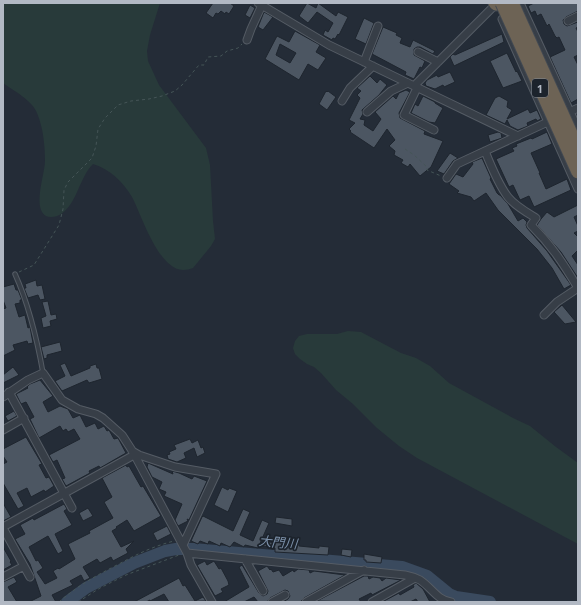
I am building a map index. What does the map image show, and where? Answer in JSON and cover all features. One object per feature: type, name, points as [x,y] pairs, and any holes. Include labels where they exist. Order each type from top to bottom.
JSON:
[{"type":"highway","name":"1","points":[[497,3],[578,172]]},
{"type":"highway","name":"1","points":[[512,3],[578,149]]},
{"type":"street","points":[[434,130],[404,115],[413,86],[497,3],[578,189]]},
{"type":"street","points":[[520,3],[578,129]]},
{"type":"street","points":[[247,40],[260,4],[329,45],[518,136]]},
{"type":"street","points":[[568,21],[578,16]]},
{"type":"street","points":[[364,62],[378,26]]},
{"type":"street","points":[[418,52],[438,62]]},
{"type":"street","points":[[342,101],[350,88],[373,66]]},
{"type":"street","points":[[368,112],[390,91],[413,86]]},
{"type":"street","points":[[447,178],[457,164],[578,108]]},
{"type":"street","points":[[485,151],[493,171],[507,197],[518,207],[536,218],[531,225],[548,242],[562,260],[578,288],[557,302],[544,315]]},
{"type":"street","points":[[3,397],[28,380],[43,373],[62,400],[78,409],[103,418],[122,435],[182,542],[191,565],[212,602]]},
{"type":"street","points":[[9,392],[72,508]]},
{"type":"street","points":[[3,430],[24,418]]},
{"type":"street","points":[[30,577],[3,528],[65,493],[132,452]]},
{"type":"street","points":[[132,452],[175,467],[216,474],[182,542]]},
{"type":"street","points":[[187,552],[245,559],[398,573],[416,578],[436,595],[451,602]]},
{"type":"street","points":[[245,559],[263,591]]},
{"type":"street","points":[[3,578],[24,566]]},
{"type":"street","points":[[306,602],[364,570]]},
{"type":"street","points":[[372,602],[416,578]]},
{"type":"street","points":[[272,602],[285,595]]},
{"type":"lane","points":[[15,274],[30,313],[43,373]]},
{"type":"path","points":[[15,274],[34,265],[59,225],[64,190],[68,182],[92,158],[96,146],[98,129],[105,118],[118,105],[131,101],[149,100],[174,91],[182,85],[199,65],[204,65],[208,57],[221,56],[227,51],[238,48],[247,40]]},
{"type":"path","points":[[405,149],[427,167],[427,170],[447,178]]},
{"type":"path","points":[[58,602],[81,584],[138,554],[158,545],[182,542]]},
{"type":"path","points":[[78,602],[100,588],[126,575],[187,552]]},
{"type":"shaded area","points":[[3,3],[160,3],[150,35],[147,51],[148,61],[159,85],[206,148],[210,165],[215,239],[193,268],[183,270],[174,267],[166,261],[152,240],[128,191],[116,177],[99,166],[93,164],[89,169],[71,204],[61,214],[49,217],[42,212],[40,206],[40,190],[45,161],[42,130],[35,108],[22,96],[3,83]]},
{"type":"shaded area","points":[[348,331],[361,332],[430,366],[449,383],[530,426],[578,463],[578,544],[417,458],[399,446],[336,390],[321,373],[295,354],[293,348],[295,341],[299,336],[307,334],[337,334]]},
{"type":"building","points":[[213,3],[230,3],[234,6],[229,14],[226,12],[225,14],[221,11],[218,14],[216,13],[213,18],[206,13]]},
{"type":"building","points":[[307,3],[316,8],[318,3],[336,16],[338,12],[348,17],[339,35],[338,34],[335,39],[333,38],[332,40],[323,35],[325,30],[328,32],[333,23],[317,12],[308,23],[299,16]]},
{"type":"building","points":[[534,3],[578,3],[578,11],[563,20],[564,24],[567,26],[578,22],[578,27],[576,28],[578,32],[578,55],[574,57],[578,65],[578,99],[571,103],[550,57],[565,50],[559,37],[557,38],[555,36],[549,24],[547,26],[541,14],[537,16],[535,11],[531,13],[528,6]]},
{"type":"building","points":[[250,5],[255,8],[250,18],[245,15]]},
{"type":"building","points":[[264,12],[273,17],[263,30],[258,27]]},
{"type":"building","points":[[364,18],[374,23],[366,44],[355,39]]},
{"type":"building","points":[[383,27],[397,33],[396,35],[402,38],[400,43],[410,47],[413,40],[435,51],[433,54],[420,47],[414,49],[414,55],[425,61],[414,79],[405,75],[406,72],[372,54]]},
{"type":"building","points":[[295,31],[320,45],[316,52],[326,58],[318,70],[308,64],[299,80],[265,59],[277,36],[289,42]],"holes":[[[280,44],[296,53],[290,63],[276,55]]]},
{"type":"building","points":[[502,34],[504,42],[454,66],[450,57],[453,54],[455,55]]},
{"type":"building","points":[[507,53],[522,81],[503,88],[490,61]]},
{"type":"building","points":[[450,72],[455,82],[435,89],[426,86],[425,83],[427,80],[437,75],[438,77]]},
{"type":"building","points":[[370,76],[377,83],[380,79],[387,85],[379,95],[362,110],[363,114],[360,119],[365,120],[364,125],[373,131],[381,119],[375,112],[393,96],[396,99],[399,93],[406,90],[410,92],[399,113],[400,118],[425,131],[424,134],[443,141],[431,167],[420,176],[410,164],[408,167],[401,163],[403,160],[394,155],[395,151],[389,146],[395,140],[387,129],[374,148],[350,132],[351,131],[349,129],[355,123],[349,120],[360,98],[357,95],[361,91],[357,88]]},
{"type":"building","points":[[326,91],[336,97],[327,110],[319,104]]},
{"type":"building","points":[[423,96],[443,108],[435,123],[429,122],[411,113],[415,104],[418,106]]},
{"type":"building","points":[[499,96],[508,101],[507,107],[512,110],[507,119],[528,109],[530,113],[537,110],[541,119],[537,121],[536,119],[527,123],[528,126],[518,130],[510,126],[507,120],[505,124],[486,115],[495,98]]},
{"type":"building","points":[[498,132],[501,133],[502,138],[490,142],[488,135]]},
{"type":"building","points":[[547,132],[552,144],[531,153],[539,173],[546,189],[567,179],[571,190],[534,207],[529,196],[520,200],[513,185],[509,187],[496,159],[514,151],[512,148],[517,146],[516,144]]},
{"type":"building","points":[[450,153],[458,158],[453,161],[444,174],[437,171]]},
{"type":"building","points":[[482,158],[497,193],[508,204],[518,221],[523,218],[527,222],[527,228],[547,251],[571,285],[564,289],[552,268],[537,249],[498,210],[486,193],[474,201],[471,197],[457,193],[459,191],[449,184],[456,174],[463,177],[473,164],[472,162]]},
{"type":"building","points":[[578,205],[578,215],[574,217],[578,226],[578,231],[574,233],[578,237],[578,250],[572,256],[578,265],[578,278],[561,252],[537,225],[547,212],[554,217]]},
{"type":"building","points":[[36,280],[37,286],[42,285],[45,299],[40,300],[38,295],[28,298],[24,288],[26,288],[25,284]]},
{"type":"building","points":[[14,284],[22,300],[20,300],[20,303],[15,304],[19,317],[25,315],[28,328],[30,327],[33,343],[28,344],[27,341],[13,345],[15,350],[3,356],[3,309],[6,308],[3,300],[3,287]]},
{"type":"building","points":[[48,301],[51,315],[56,314],[57,319],[50,321],[51,326],[43,328],[41,318],[46,316],[42,302]]},
{"type":"building","points":[[562,305],[576,322],[565,324],[554,312]]},
{"type":"building","points":[[60,342],[62,351],[47,355],[47,358],[44,359],[41,347]]},
{"type":"building","points":[[65,363],[71,376],[96,364],[97,368],[99,368],[102,379],[89,383],[87,380],[62,391],[55,381],[65,376],[60,365]]},
{"type":"building","points":[[13,367],[19,375],[3,383],[3,375]]},
{"type":"building","points":[[40,380],[53,396],[43,402],[48,412],[60,406],[68,409],[73,418],[80,415],[86,427],[95,423],[98,429],[104,426],[107,431],[109,430],[114,439],[118,438],[126,453],[100,468],[99,466],[89,471],[90,473],[66,486],[62,479],[65,478],[57,460],[53,462],[49,455],[80,439],[74,429],[68,432],[66,429],[63,431],[60,426],[39,438],[30,419],[34,417],[26,402],[21,404],[16,394],[28,388],[27,387],[30,384]]},
{"type":"building","points":[[14,411],[17,416],[8,421],[5,416]]},
{"type":"building","points":[[26,437],[42,464],[39,465],[46,478],[49,477],[54,486],[45,492],[44,490],[31,497],[27,488],[17,493],[24,506],[18,509],[3,483],[3,464],[7,462],[3,456],[3,449]]},
{"type":"building","points":[[190,439],[192,443],[198,440],[205,453],[197,457],[194,448],[184,453],[186,458],[177,462],[168,459],[167,455],[170,454],[169,452],[176,449],[174,445]]},
{"type":"building","points":[[148,463],[173,474],[172,471],[192,479],[194,476],[207,481],[189,520],[187,519],[188,521],[178,526],[175,520],[182,504],[164,496],[166,492],[159,489],[162,482],[152,477],[147,467]]},
{"type":"building","points":[[126,465],[127,467],[129,466],[141,487],[143,486],[161,516],[134,531],[127,520],[116,527],[117,528],[112,531],[121,547],[134,541],[126,549],[128,553],[113,561],[111,557],[100,563],[97,559],[83,567],[90,578],[84,581],[81,575],[70,581],[73,585],[52,595],[56,602],[29,602],[41,596],[30,564],[15,539],[25,534],[20,525],[33,518],[34,520],[64,504],[67,509],[64,511],[72,525],[55,534],[63,551],[58,554],[48,536],[29,547],[36,561],[38,560],[43,568],[37,572],[45,584],[57,578],[53,571],[75,559],[68,544],[90,533],[89,531],[113,518],[104,502],[112,497],[102,478]]},
{"type":"building","points":[[222,487],[228,490],[229,488],[237,491],[228,512],[214,505]]},
{"type":"building","points":[[3,503],[11,517],[3,521]]},
{"type":"building","points":[[88,508],[93,516],[83,521],[79,513]]},
{"type":"building","points":[[243,509],[250,512],[240,535],[253,541],[262,520],[269,523],[258,548],[245,545],[244,547],[234,542],[230,547],[221,543],[220,546],[209,541],[208,544],[200,541],[198,544],[191,541],[203,516],[233,531]]},
{"type":"building","points":[[276,517],[292,519],[292,526],[275,523]]},
{"type":"building","points":[[167,526],[171,534],[157,541],[153,533]]},
{"type":"building","points":[[276,539],[299,542],[299,546],[319,548],[319,546],[329,547],[328,555],[275,552],[275,548],[263,546],[263,541],[276,543]]},
{"type":"building","points":[[3,547],[12,565],[3,570]]},
{"type":"building","points":[[342,549],[352,550],[351,557],[341,555]]},
{"type":"building","points":[[364,554],[382,557],[381,563],[366,562],[366,560],[364,560]]},
{"type":"building","points":[[205,561],[207,565],[214,561],[219,569],[221,568],[228,581],[229,585],[221,589],[223,592],[215,596],[197,565]]},
{"type":"building","points":[[242,565],[259,593],[263,596],[267,594],[268,591],[258,571],[267,566],[273,572],[279,570],[283,576],[293,570],[294,572],[298,569],[309,570],[310,573],[314,571],[345,575],[304,598],[300,602],[283,602],[290,596],[288,591],[285,590],[270,598],[267,602],[258,602],[254,597],[244,602],[224,602],[249,587],[239,567]]},
{"type":"building","points":[[364,576],[368,576],[369,579],[373,577],[380,578],[382,581],[386,578],[401,580],[372,595],[371,593],[359,599],[361,602],[317,601]]},
{"type":"building","points":[[14,577],[17,582],[8,587],[17,602],[3,602],[3,582]]},
{"type":"building","points":[[179,578],[183,586],[185,585],[195,601],[203,597],[206,601],[169,602],[164,594],[150,601],[134,602]]},
{"type":"building","points":[[416,583],[423,589],[430,602],[418,602],[416,599],[410,602],[384,602],[399,593],[400,595],[414,587],[413,585]]},
{"type":"waterway","name":"大門川","points":[[67,602],[86,588],[134,563],[165,551],[176,549],[193,549],[402,567],[427,576],[449,594],[456,597],[490,602]]}]
